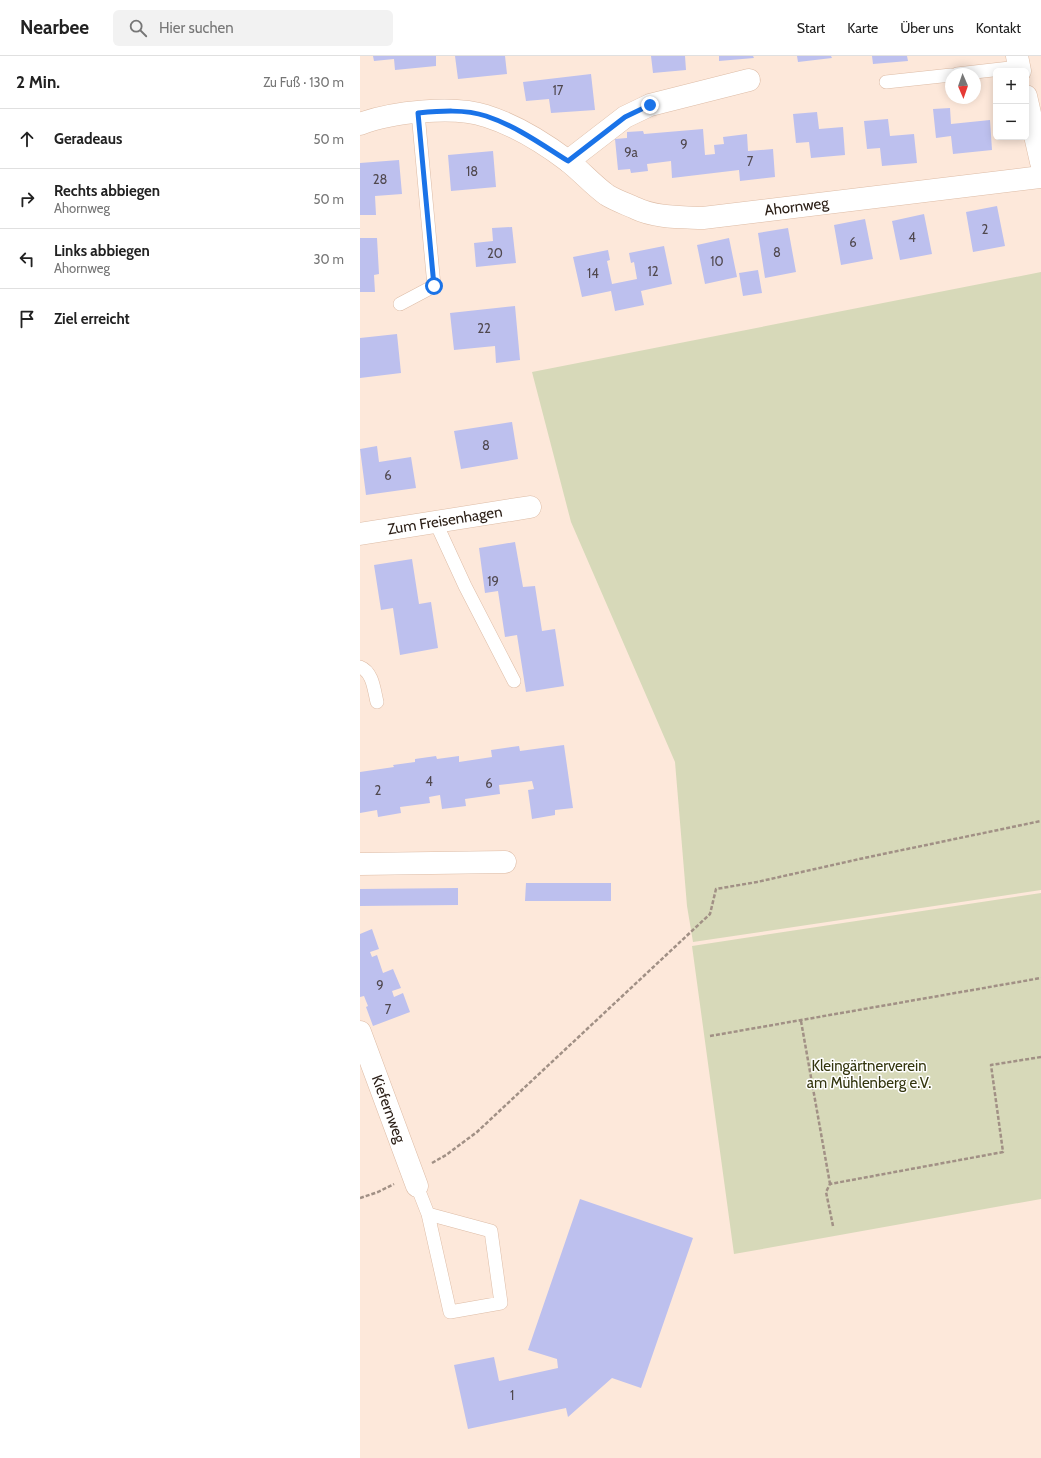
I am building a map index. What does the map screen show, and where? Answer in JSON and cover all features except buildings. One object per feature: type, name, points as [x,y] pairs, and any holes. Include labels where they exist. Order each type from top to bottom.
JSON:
[{"type":"street","points":[[568,161],[625,117],[650,105],[749,80]]},
{"type":"street","points":[[1028,104],[1041,162]]},
{"type":"street","name":"Ahornweg","points":[[361,122],[391,115],[448,111],[485,115],[516,128],[568,161],[608,195],[636,209],[663,216],[703,218],[1041,177]]},
{"type":"street","name":"Zum Freisenhagen","points":[[360,534],[530,507]]},
{"type":"street","points":[[360,864],[505,862]]},
{"type":"street","name":"Kiefernweg","points":[[360,1032],[415,1180]]},
{"type":"lane","points":[[981,70],[1019,65]]},
{"type":"lane","points":[[886,82],[945,76]]},
{"type":"lane","points":[[400,304],[434,286],[418,113]]},
{"type":"lane","points":[[436,523],[465,586],[514,681]]},
{"type":"lane","points":[[360,667],[364,669],[371,679],[377,702]]},
{"type":"lane","points":[[415,1180],[428,1214],[450,1312],[501,1303],[491,1231],[428,1214]]},
{"type":"path","points":[[360,1198],[415,1180],[477,1132],[710,914],[716,889],[758,882],[1041,821]]},
{"type":"path","points":[[710,1036],[1041,978]]},
{"type":"path","points":[[801,1021],[830,1184],[826,1192],[833,1226]]},
{"type":"path","points":[[830,1184],[1003,1152],[991,1065],[1041,1057]]},
{"type":"green space","points":[[1041,272],[1041,890],[693,942],[687,906],[675,762],[571,522],[532,372]]},
{"type":"green space","name":"Kleingärtnerverein am Mühlenberg e.V.","points":[[1041,893],[1041,1199],[734,1254],[692,946]]},
{"type":"route","points":[[434,286],[418,113],[448,111],[485,115],[516,128],[568,161],[625,117],[650,105]]}]
